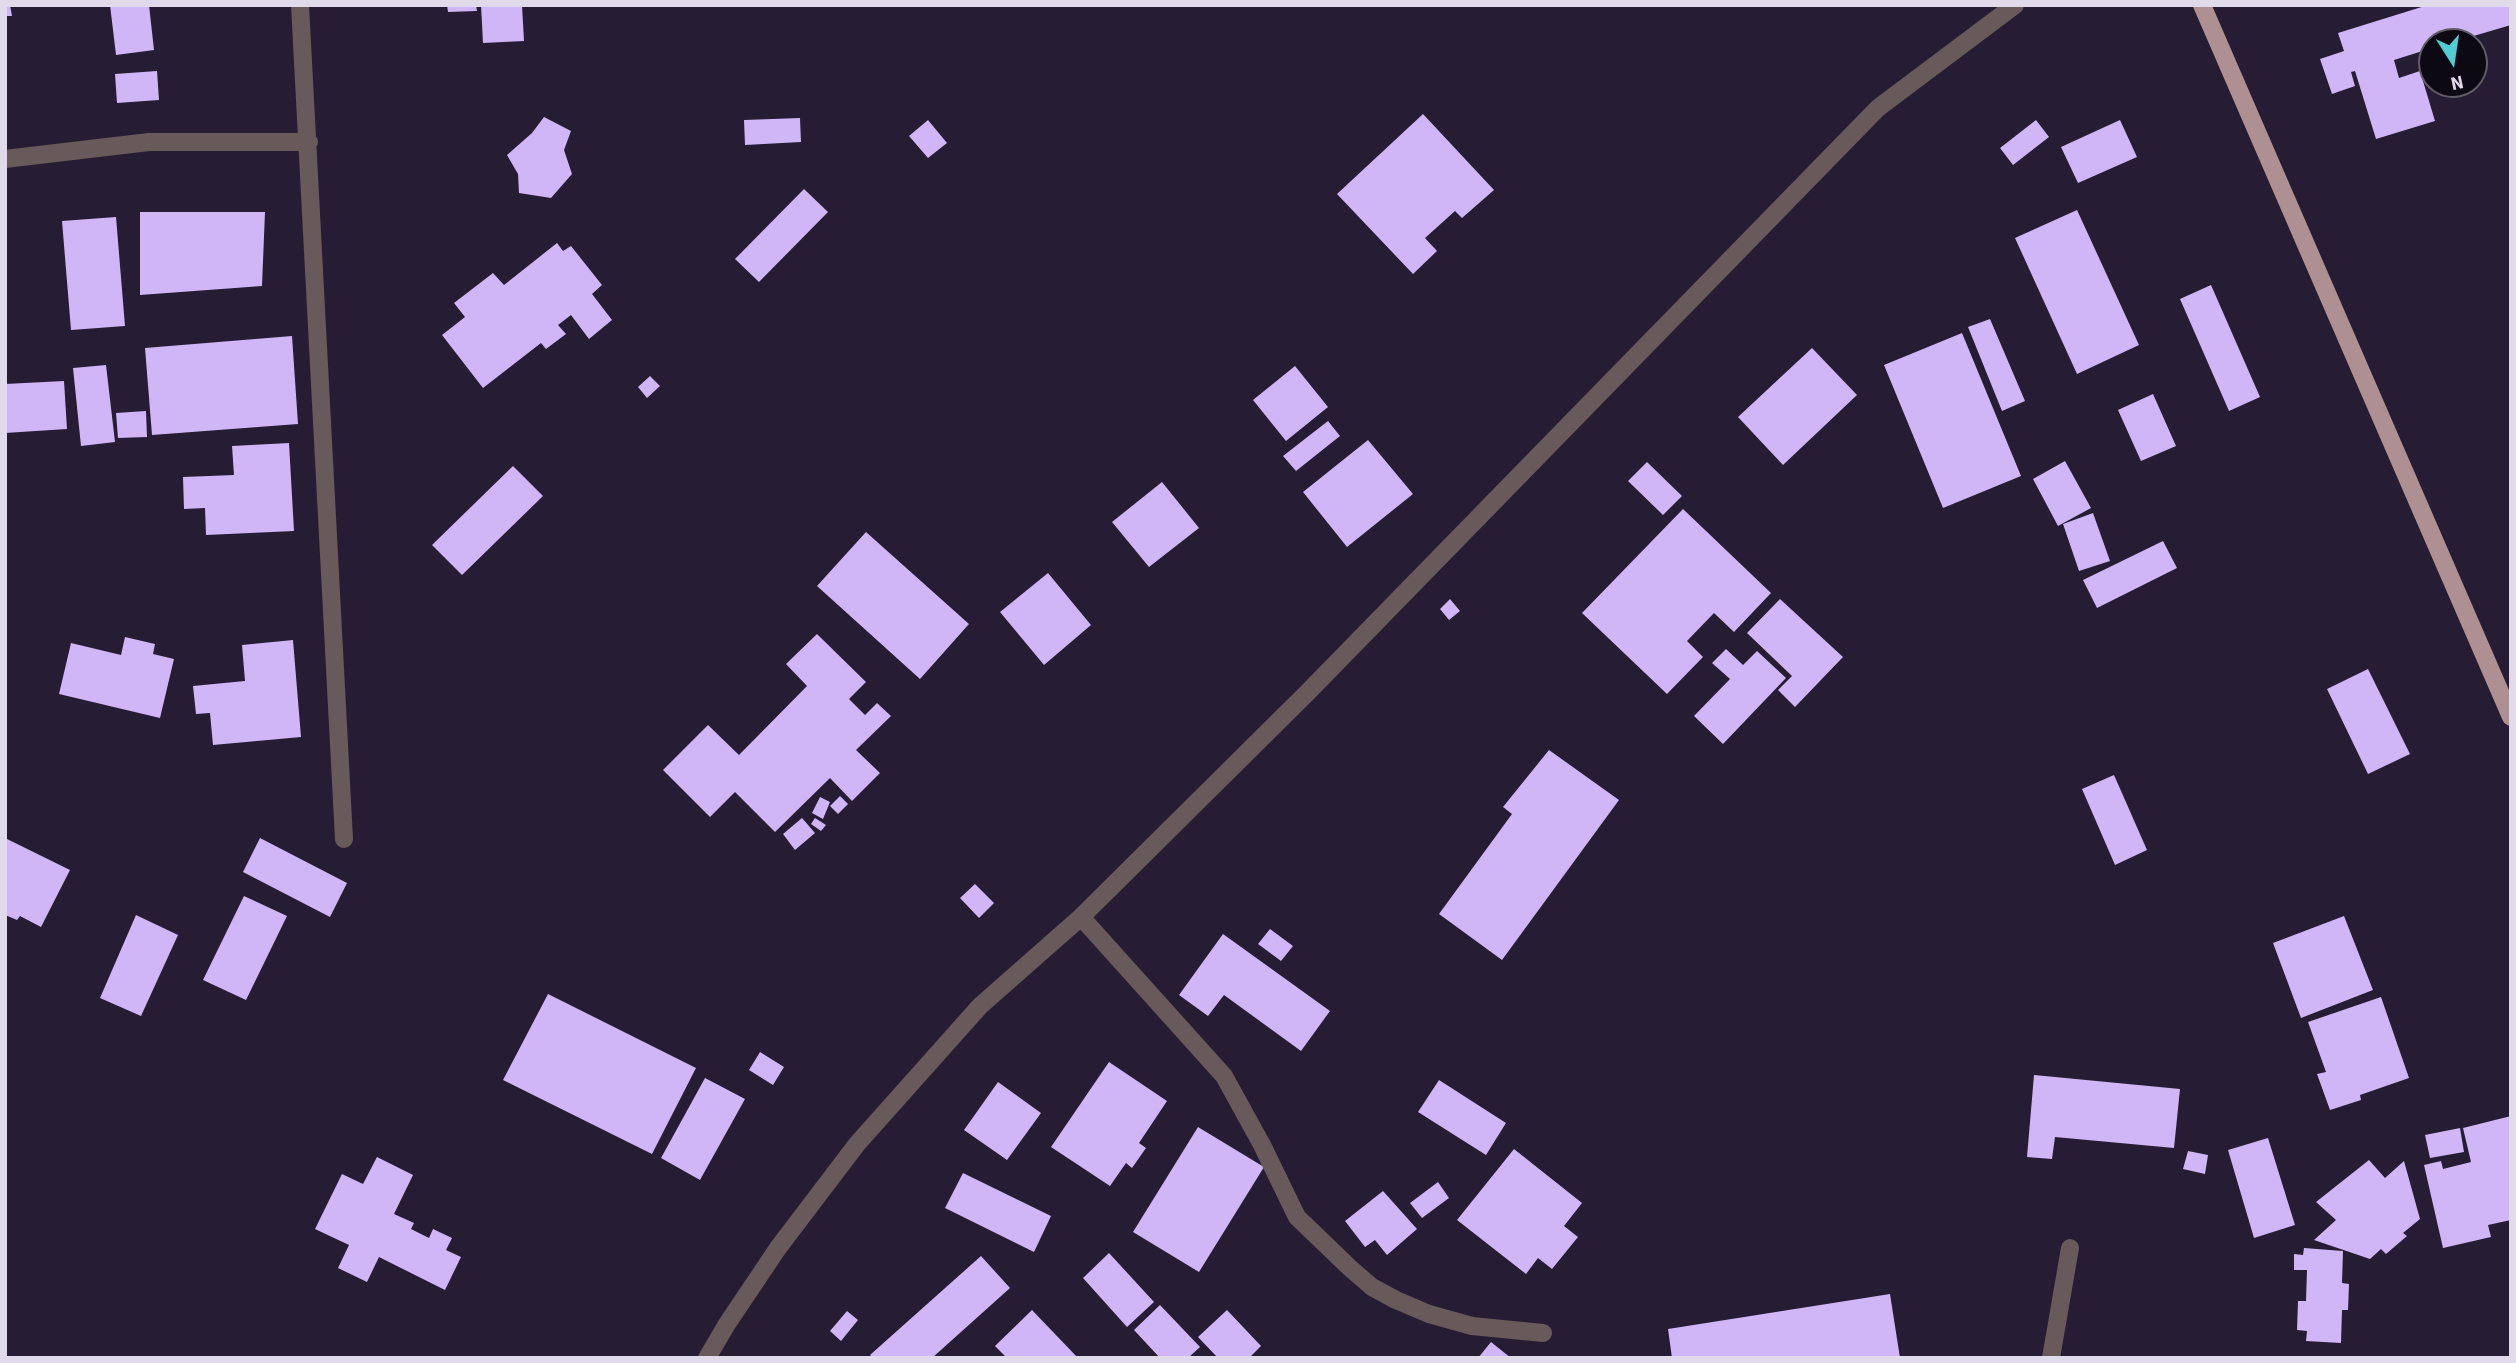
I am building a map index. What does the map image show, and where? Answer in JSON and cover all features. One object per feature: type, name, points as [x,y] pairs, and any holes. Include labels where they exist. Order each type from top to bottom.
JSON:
[{"type":"main road","points":[[2202,5],[2511,717]]},
{"type":"street","points":[[300,5],[344,839]]},
{"type":"street","points":[[707,1358],[778,1248],[857,1144],[980,1006],[1081,917],[1308,692],[1878,108],[2015,5]]},
{"type":"street","points":[[5,159],[149,142],[309,142]]},
{"type":"street","points":[[1081,917],[1224,1076],[1297,1217],[1350,1268],[1373,1287],[1429,1314],[1472,1326],[1543,1333]]},
{"type":"street","points":[[2052,1358],[2070,1248]]},
{"type":"building","points":[[5,5],[10,5],[12,16],[5,16]]},
{"type":"building","points":[[110,5],[149,5],[154,50],[116,55]]},
{"type":"building","points":[[447,5],[476,5],[477,11],[448,12]]},
{"type":"building","points":[[481,5],[522,5],[524,41],[483,43]]},
{"type":"building","points":[[2428,5],[2511,5],[2511,25],[2488,32],[2488,28],[2418,28],[2418,52],[2394,60],[2399,78],[2418,72],[2418,98],[2428,98],[2435,121],[2376,139],[2355,71],[2351,72],[2355,86],[2332,94],[2320,59],[2344,51],[2338,33]]},
{"type":"building","points":[[157,71],[159,100],[117,103],[115,74]]},
{"type":"building","points":[[1423,114],[1494,190],[1462,218],[1455,211],[1425,238],[1437,251],[1413,274],[1337,194]]},
{"type":"building","points":[[544,117],[571,131],[564,150],[572,174],[551,198],[519,193],[518,174],[507,155],[532,133]]},
{"type":"building","points":[[800,118],[801,142],[745,145],[744,120]]},
{"type":"building","points":[[928,120],[947,143],[928,158],[909,136]]},
{"type":"building","points":[[2036,120],[2049,137],[2013,165],[2000,148]]},
{"type":"building","points":[[2120,120],[2137,157],[2078,183],[2061,147]]},
{"type":"building","points":[[804,189],[828,212],[759,282],[735,259]]},
{"type":"building","points":[[2077,210],[2139,345],[2077,374],[2015,238]]},
{"type":"building","points":[[140,212],[265,212],[262,286],[140,295]]},
{"type":"building","points":[[116,217],[125,326],[71,330],[62,221]]},
{"type":"building","points":[[557,243],[563,251],[571,246],[602,285],[592,294],[612,320],[589,339],[571,315],[558,325],[566,334],[546,349],[541,343],[483,388],[442,335],[465,317],[454,303],[493,273],[504,285]]},
{"type":"building","points":[[2211,285],[2260,397],[2229,411],[2180,299]]},
{"type":"building","points":[[1990,319],[2025,401],[2002,411],[1968,327]]},
{"type":"building","points":[[1962,333],[2021,476],[1943,508],[1884,365]]},
{"type":"building","points":[[292,336],[298,424],[152,435],[145,348]]},
{"type":"building","points":[[1812,348],[1857,395],[1783,465],[1738,417]]},
{"type":"building","points":[[106,365],[115,442],[81,446],[73,368]]},
{"type":"building","points":[[1295,366],[1328,407],[1286,441],[1253,400]]},
{"type":"building","points":[[650,376],[660,386],[647,398],[638,387]]},
{"type":"building","points":[[64,381],[67,429],[5,433],[5,384]]},
{"type":"building","points":[[2153,394],[2176,446],[2141,461],[2118,410]]},
{"type":"building","points":[[146,411],[147,437],[118,438],[116,413]]},
{"type":"building","points":[[1328,421],[1340,436],[1296,471],[1283,456]]},
{"type":"building","points":[[1368,440],[1413,494],[1347,547],[1303,492]]},
{"type":"building","points":[[289,443],[294,531],[206,535],[205,508],[184,509],[183,477],[234,475],[232,446]]},
{"type":"building","points":[[2065,461],[2091,508],[2058,526],[2033,479]]},
{"type":"building","points":[[1647,462],[1682,496],[1663,515],[1628,481]]},
{"type":"building","points":[[513,466],[543,496],[462,575],[432,545]]},
{"type":"building","points":[[1162,482],[1199,528],[1149,567],[1112,522]]},
{"type":"building","points":[[1683,509],[1771,593],[1734,632],[1714,613],[1687,641],[1703,657],[1667,694],[1582,613]]},
{"type":"building","points":[[2093,513],[2110,561],[2079,571],[2063,524]]},
{"type":"building","points":[[866,532],[969,624],[920,679],[817,586]]},
{"type":"building","points":[[2163,541],[2177,568],[2097,608],[2083,580]]},
{"type":"building","points":[[1048,573],[1091,625],[1044,665],[1000,612]]},
{"type":"building","points":[[1450,599],[1460,611],[1449,620],[1440,609]]},
{"type":"building","points":[[1780,599],[1843,657],[1795,707],[1778,690],[1792,676],[1747,633]]},
{"type":"building","points":[[817,634],[866,682],[849,699],[865,715],[877,703],[891,716],[856,750],[880,773],[852,801],[830,778],[775,832],[735,792],[710,817],[663,770],[708,725],[739,755],[807,686],[786,664]]},
{"type":"building","points":[[125,637],[155,644],[153,654],[174,659],[160,718],[59,694],[71,643],[121,655]]},
{"type":"building","points":[[293,640],[301,737],[213,745],[210,713],[196,714],[193,686],[245,681],[242,645]]},
{"type":"building","points":[[1726,649],[1743,665],[1757,651],[1786,678],[1723,744],[1694,716],[1730,679],[1712,663]]},
{"type":"building","points":[[2368,669],[2410,754],[2368,774],[2327,689]]},
{"type":"building","points":[[1549,750],[1619,800],[1502,960],[1439,914],[1512,814],[1503,807]]},
{"type":"building","points":[[2114,775],[2147,850],[2115,865],[2082,789]]},
{"type":"building","points":[[840,796],[848,804],[838,814],[830,806]]},
{"type":"building","points":[[820,797],[830,802],[823,819],[812,813]]},
{"type":"building","points":[[802,818],[815,833],[795,850],[783,834]]},
{"type":"building","points":[[815,818],[826,825],[821,831],[811,824]]},
{"type":"building","points":[[5,838],[70,870],[41,927],[20,916],[17,920],[5,915]]},
{"type":"building","points":[[260,838],[347,883],[330,917],[243,872]]},
{"type":"building","points":[[975,884],[994,903],[979,918],[960,898]]},
{"type":"building","points":[[244,896],[287,916],[246,1000],[203,980]]},
{"type":"building","points":[[136,915],[178,935],[141,1016],[100,998]]},
{"type":"building","points":[[2344,916],[2373,990],[2301,1018],[2273,943]]},
{"type":"building","points":[[1270,929],[1293,946],[1281,961],[1258,944]]},
{"type":"building","points":[[1223,934],[1330,1011],[1301,1051],[1224,995],[1208,1016],[1179,995]]},
{"type":"building","points":[[548,994],[696,1068],[652,1154],[503,1080]]},
{"type":"building","points":[[2381,997],[2409,1078],[2360,1095],[2361,1100],[2330,1110],[2317,1074],[2326,1072],[2308,1022]]},
{"type":"building","points":[[760,1052],[784,1067],[773,1085],[749,1070]]},
{"type":"building","points":[[1109,1062],[1167,1101],[1139,1143],[1146,1148],[1132,1168],[1126,1163],[1110,1186],[1051,1147]]},
{"type":"building","points":[[2034,1075],[2180,1089],[2174,1148],[2055,1137],[2052,1159],[2027,1157]]},
{"type":"building","points":[[705,1078],[745,1099],[700,1180],[661,1158]]},
{"type":"building","points":[[1439,1080],[1506,1123],[1486,1155],[1418,1112]]},
{"type":"building","points":[[998,1082],[1041,1113],[1007,1160],[964,1130]]},
{"type":"building","points":[[2511,1116],[2511,1220],[2488,1225],[2491,1237],[2443,1248],[2424,1165],[2441,1161],[2443,1169],[2471,1162],[2463,1128]]},
{"type":"building","points":[[1198,1127],[1264,1167],[1199,1272],[1133,1232]]},
{"type":"building","points":[[2460,1128],[2464,1152],[2430,1158],[2425,1135]]},
{"type":"building","points":[[2268,1138],[2295,1225],[2254,1238],[2228,1150]]},
{"type":"building","points":[[1514,1149],[1582,1203],[1564,1226],[1578,1237],[1552,1269],[1538,1258],[1526,1274],[1457,1220]]},
{"type":"building","points":[[2188,1151],[2208,1155],[2205,1174],[2183,1169]]},
{"type":"building","points":[[377,1157],[413,1175],[394,1214],[414,1223],[411,1229],[429,1238],[433,1229],[452,1238],[446,1250],[461,1257],[445,1290],[379,1257],[367,1282],[338,1268],[349,1245],[315,1229],[342,1174],[363,1184]]},
{"type":"building","points":[[2369,1160],[2385,1178],[2404,1161],[2420,1219],[2403,1233],[2407,1236],[2386,1254],[2381,1249],[2370,1259],[2314,1240],[2336,1220],[2316,1202]]},
{"type":"building","points":[[963,1173],[1051,1216],[1034,1252],[945,1208]]},
{"type":"building","points":[[1438,1182],[1449,1198],[1422,1218],[1410,1203]]},
{"type":"building","points":[[1383,1191],[1417,1229],[1387,1255],[1375,1240],[1365,1247],[1345,1221]]},
{"type":"building","points":[[2304,1248],[2343,1251],[2342,1283],[2349,1284],[2348,1310],[2342,1310],[2341,1343],[2306,1341],[2307,1331],[2297,1330],[2298,1301],[2306,1301],[2307,1270],[2294,1270],[2294,1254],[2303,1255]]},
{"type":"building","points":[[1109,1253],[1154,1302],[1127,1327],[1083,1278]]},
{"type":"building","points":[[981,1256],[1010,1288],[932,1358],[873,1358],[870,1355]]},
{"type":"building","points":[[1890,1294],[1900,1358],[1672,1358],[1668,1329]]},
{"type":"building","points":[[1160,1305],[1200,1347],[1188,1358],[1160,1358],[1134,1330]]},
{"type":"building","points":[[1032,1310],[1078,1358],[1007,1358],[995,1346]]},
{"type":"building","points":[[1227,1310],[1261,1346],[1249,1358],[1218,1358],[1198,1337]]},
{"type":"building","points":[[847,1311],[858,1320],[841,1341],[830,1331]]},
{"type":"building","points":[[1491,1342],[1511,1358],[1478,1358]]}]
